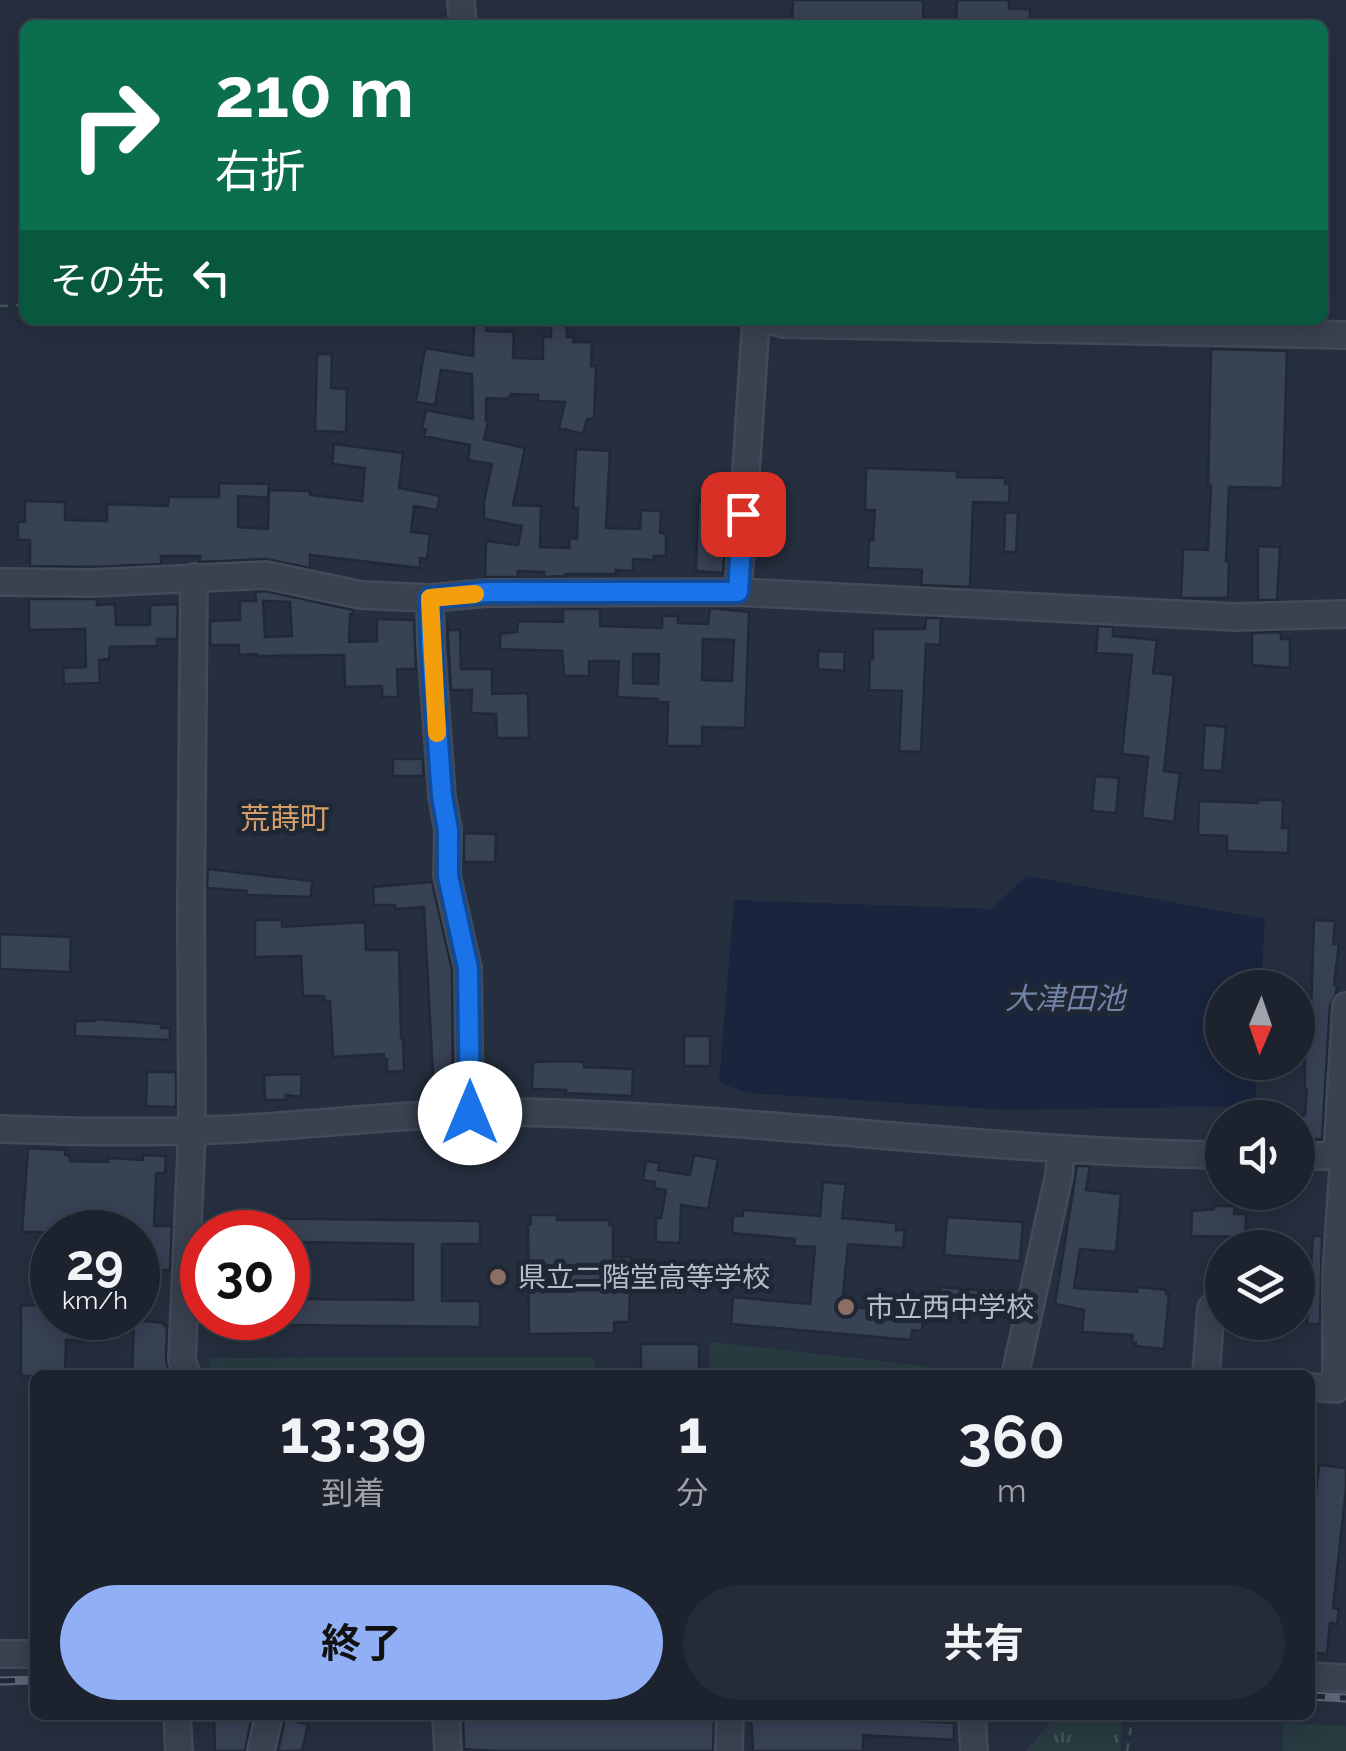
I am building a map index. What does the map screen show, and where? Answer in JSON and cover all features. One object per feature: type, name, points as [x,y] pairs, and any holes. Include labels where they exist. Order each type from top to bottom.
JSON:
[{"type":"street","points":[[738,592],[756,325]]},
{"type":"street","points":[[874,325],[1346,334]]},
{"type":"street","points":[[0,582],[92,583],[266,575],[362,596],[738,592],[1235,617],[1346,614]]},
{"type":"street","points":[[185,1370],[192,1130],[194,577]]},
{"type":"street","points":[[430,598],[448,876],[468,968],[470,1113]]},
{"type":"street","points":[[1315,1387],[1336,1388],[1346,1006]]},
{"type":"street","points":[[0,1129],[108,1133],[548,1112],[1061,1150],[1205,1154]]},
{"type":"street","points":[[1016,1370],[1061,1150]]},
{"type":"street","points":[[1315,1156],[1342,1156]]},
{"type":"street","points":[[1206,1370],[1209,1340]]},
{"type":"street","points":[[0,1654],[30,1654]]},
{"type":"street","points":[[1315,1676],[1346,1678]]},
{"type":"street","points":[[178,1720],[178,1751]]},
{"type":"street","points":[[261,1751],[268,1720]]},
{"type":"street","points":[[446,1720],[448,1751]]},
{"type":"street","points":[[728,1751],[730,1720]]},
{"type":"street","points":[[972,1720],[974,1751]]},
{"type":"path","points":[[1127,1751],[1132,1720]]},
{"type":"green space","points":[[710,1342],[927,1366],[927,1370],[710,1370]]},
{"type":"green space","points":[[592,1357],[598,1370],[210,1370],[210,1358]]},
{"type":"green space","points":[[1053,1720],[1121,1720],[1121,1751],[1026,1751]]},
{"type":"green space","points":[[1283,1723],[1346,1726],[1346,1751],[1283,1751]]},
{"type":"water","name":"大津田池","points":[[1027,876],[1265,919],[1262,970],[1205,970],[1205,1080],[1256,1080],[1255,1100],[1205,1100],[1205,1107],[1006,1110],[749,1093],[719,1083],[734,900],[991,909]]},
{"type":"building","points":[[793,0],[923,0],[923,20],[792,20]]},
{"type":"building","points":[[957,0],[1009,0],[1009,9],[1030,9],[1030,20],[956,20]]},
{"type":"building","points":[[474,325],[487,325],[486,331],[514,332],[513,358],[543,359],[543,337],[551,337],[551,325],[566,325],[567,337],[574,337],[573,342],[592,342],[591,366],[596,366],[594,419],[587,419],[583,434],[559,428],[565,402],[511,394],[508,399],[486,398],[488,422],[484,439],[525,448],[513,505],[541,506],[540,547],[569,548],[570,538],[577,539],[578,508],[573,508],[576,449],[610,451],[606,528],[640,529],[641,510],[661,511],[660,533],[666,534],[666,556],[633,559],[633,571],[616,570],[616,574],[544,577],[544,572],[518,571],[517,577],[485,577],[486,541],[518,545],[522,526],[484,519],[492,464],[468,460],[470,445],[424,436],[426,429],[422,428],[426,410],[473,419],[472,374],[441,370],[435,405],[416,402],[425,348],[473,356]]},
{"type":"building","points":[[1211,349],[1287,351],[1283,488],[1229,487],[1228,598],[1181,598],[1183,549],[1208,550]]},
{"type":"building","points":[[317,354],[332,354],[331,388],[347,389],[346,432],[315,431]]},
{"type":"building","points":[[334,444],[403,453],[399,488],[440,496],[437,510],[414,506],[411,532],[430,534],[427,559],[420,558],[420,568],[310,555],[310,568],[266,559],[199,562],[200,556],[161,556],[161,564],[30,566],[30,540],[18,540],[18,522],[25,522],[25,501],[65,502],[65,520],[107,521],[107,504],[168,506],[169,497],[219,497],[219,483],[269,484],[268,498],[238,496],[238,527],[268,529],[269,490],[310,491],[310,495],[362,501],[365,468],[332,464]]},
{"type":"building","points":[[866,468],[957,471],[957,477],[1005,478],[1005,484],[1010,484],[1009,503],[973,502],[970,587],[921,585],[922,570],[868,568],[875,510],[865,510]]},
{"type":"building","points":[[698,501],[728,502],[723,573],[696,571]]},
{"type":"building","points":[[1005,512],[1018,513],[1016,552],[1004,552]]},
{"type":"building","points":[[1258,546],[1280,547],[1277,600],[1258,600]]},
{"type":"building","points":[[255,592],[353,610],[349,642],[377,641],[377,619],[414,620],[416,669],[397,669],[398,697],[382,697],[382,686],[345,687],[344,655],[239,655],[239,645],[210,645],[210,621],[240,620],[240,601],[256,601]],"holes":[[[263,601],[290,602],[292,636],[265,637]]]},
{"type":"building","points":[[29,599],[97,599],[97,605],[115,604],[116,625],[150,625],[150,605],[178,604],[177,639],[157,639],[157,646],[110,647],[109,659],[99,660],[100,683],[64,684],[63,668],[86,667],[85,629],[29,630]]},
{"type":"building","points":[[710,608],[749,612],[745,728],[702,727],[702,746],[667,746],[668,702],[617,697],[619,661],[589,661],[589,676],[564,676],[562,651],[500,649],[500,634],[517,632],[518,621],[563,622],[563,609],[600,609],[600,626],[662,628],[662,616],[678,616],[678,623],[708,624]],"holes":[[[703,639],[734,640],[732,681],[702,680]],[[633,654],[659,654],[658,684],[633,683]]]},
{"type":"building","points":[[926,618],[941,618],[940,645],[926,644],[921,752],[899,751],[902,691],[869,690],[873,629],[925,629]]},
{"type":"building","points":[[447,619],[448,630],[460,630],[461,669],[492,669],[492,694],[528,693],[529,738],[497,738],[496,714],[471,713],[472,690],[451,690]]},
{"type":"building","points":[[1098,626],[1113,627],[1113,636],[1157,640],[1153,673],[1174,675],[1164,771],[1180,773],[1174,822],[1142,818],[1148,757],[1122,754],[1132,655],[1096,653]]},
{"type":"building","points":[[1281,632],[1281,639],[1290,639],[1290,668],[1252,665],[1252,633]]},
{"type":"building","points":[[818,651],[845,652],[844,671],[818,669]]},
{"type":"building","points":[[1205,725],[1226,727],[1222,771],[1202,770]]},
{"type":"building","points":[[393,759],[423,759],[423,776],[393,776]]},
{"type":"building","points":[[1095,776],[1119,778],[1116,813],[1092,811]]},
{"type":"building","points":[[1283,800],[1282,828],[1289,828],[1288,853],[1227,851],[1227,836],[1198,835],[1199,801]]},
{"type":"building","points":[[464,833],[496,834],[495,862],[464,862]]},
{"type":"building","points":[[208,869],[312,881],[311,897],[247,895],[247,891],[207,888]]},
{"type":"building","points":[[432,882],[452,970],[453,1093],[434,1095],[424,907],[396,909],[395,905],[374,905],[373,887]]},
{"type":"building","points":[[255,920],[282,920],[282,927],[365,922],[366,950],[399,950],[404,1071],[387,1072],[384,1054],[333,1057],[330,1001],[325,1002],[324,996],[303,996],[301,956],[255,957]]},
{"type":"building","points":[[1314,920],[1335,921],[1333,944],[1339,944],[1334,985],[1337,986],[1330,1005],[1322,1139],[1315,1139],[1315,1100],[1306,1100],[1305,1090],[1305,1080],[1315,1080]]},
{"type":"building","points":[[0,934],[71,937],[70,972],[0,969]]},
{"type":"building","points":[[75,1021],[161,1024],[161,1028],[170,1028],[170,1040],[75,1036]]},
{"type":"building","points":[[684,1036],[710,1036],[710,1066],[684,1066]]},
{"type":"building","points":[[533,1062],[584,1062],[584,1067],[633,1069],[632,1096],[532,1089]]},
{"type":"building","points":[[147,1072],[176,1072],[176,1107],[146,1106]]},
{"type":"building","points":[[302,1074],[301,1097],[286,1095],[286,1100],[265,1100],[264,1075]]},
{"type":"building","points":[[28,1148],[65,1150],[70,1161],[166,1156],[165,1173],[156,1175],[155,1210],[30,1210],[30,1232],[22,1232]]},
{"type":"building","points":[[694,1155],[718,1159],[708,1209],[681,1205],[680,1243],[656,1242],[656,1218],[661,1218],[666,1190],[643,1180],[646,1161],[660,1163],[658,1170],[690,1175]]},
{"type":"building","points":[[1077,1166],[1090,1166],[1086,1190],[1121,1194],[1116,1252],[1080,1249],[1074,1288],[1166,1290],[1169,1294],[1164,1349],[1135,1346],[1133,1335],[1082,1332],[1084,1310],[1055,1304]]},
{"type":"building","points":[[823,1182],[846,1184],[842,1218],[896,1223],[896,1230],[905,1230],[903,1248],[848,1244],[842,1306],[923,1314],[922,1331],[912,1330],[911,1340],[731,1324],[733,1297],[810,1304],[815,1247],[794,1246],[795,1239],[732,1233],[733,1216],[743,1216],[743,1210],[820,1216]]},
{"type":"building","points":[[1234,1210],[1234,1214],[1246,1214],[1245,1230],[1205,1230],[1205,1236],[1191,1236],[1192,1211]]},
{"type":"building","points":[[530,1215],[557,1215],[557,1220],[609,1220],[609,1225],[613,1225],[613,1257],[631,1257],[629,1322],[614,1322],[614,1333],[529,1334]]},
{"type":"building","points":[[947,1217],[1023,1222],[1020,1261],[944,1255]]},
{"type":"building","points":[[310,1219],[480,1221],[480,1244],[442,1244],[442,1301],[480,1301],[480,1327],[310,1325],[310,1299],[413,1300],[413,1244],[310,1242]]},
{"type":"building","points":[[160,1226],[172,1226],[170,1270],[160,1270]]},
{"type":"building","points":[[1315,1236],[1322,1236],[1320,1324],[1315,1324]]},
{"type":"building","points":[[940,1287],[1016,1293],[1011,1318],[938,1313]]},
{"type":"building","points":[[21,1305],[30,1305],[30,1340],[66,1340],[65,1370],[30,1370],[30,1376],[21,1376]]},
{"type":"building","points":[[160,1323],[167,1326],[169,1370],[132,1370],[133,1340],[160,1340]]},
{"type":"building","points":[[641,1344],[699,1344],[699,1370],[641,1370]]},
{"type":"building","points":[[1319,1465],[1346,1468],[1333,1608],[1339,1609],[1337,1624],[1330,1623],[1327,1654],[1315,1653],[1315,1504]]},
{"type":"building","points":[[214,1720],[251,1720],[245,1751],[215,1751]]},
{"type":"building","points":[[285,1720],[308,1724],[302,1751],[278,1751]]},
{"type":"building","points":[[463,1720],[714,1720],[713,1751],[464,1749]]},
{"type":"building","points":[[751,1720],[954,1723],[954,1740],[863,1735],[863,1751],[753,1751]]},
{"type":"railway","points":[[0,1681],[30,1680]]},
{"type":"railway","points":[[1315,1696],[1346,1698]]},
{"type":"slow traffic","points":[[437,733],[430,598],[475,594]]},
{"type":"place","name":"県立二階堂高等学校","points":[[498,1277]]},
{"type":"place","name":"市立西中学校","points":[[846,1307]]},
{"type":"district","name":"荒蒔町","points":[[285,818]]},
{"type":"route","points":[[470,1113],[468,968],[448,876],[430,598],[487,592],[738,592],[743,514]]}]
